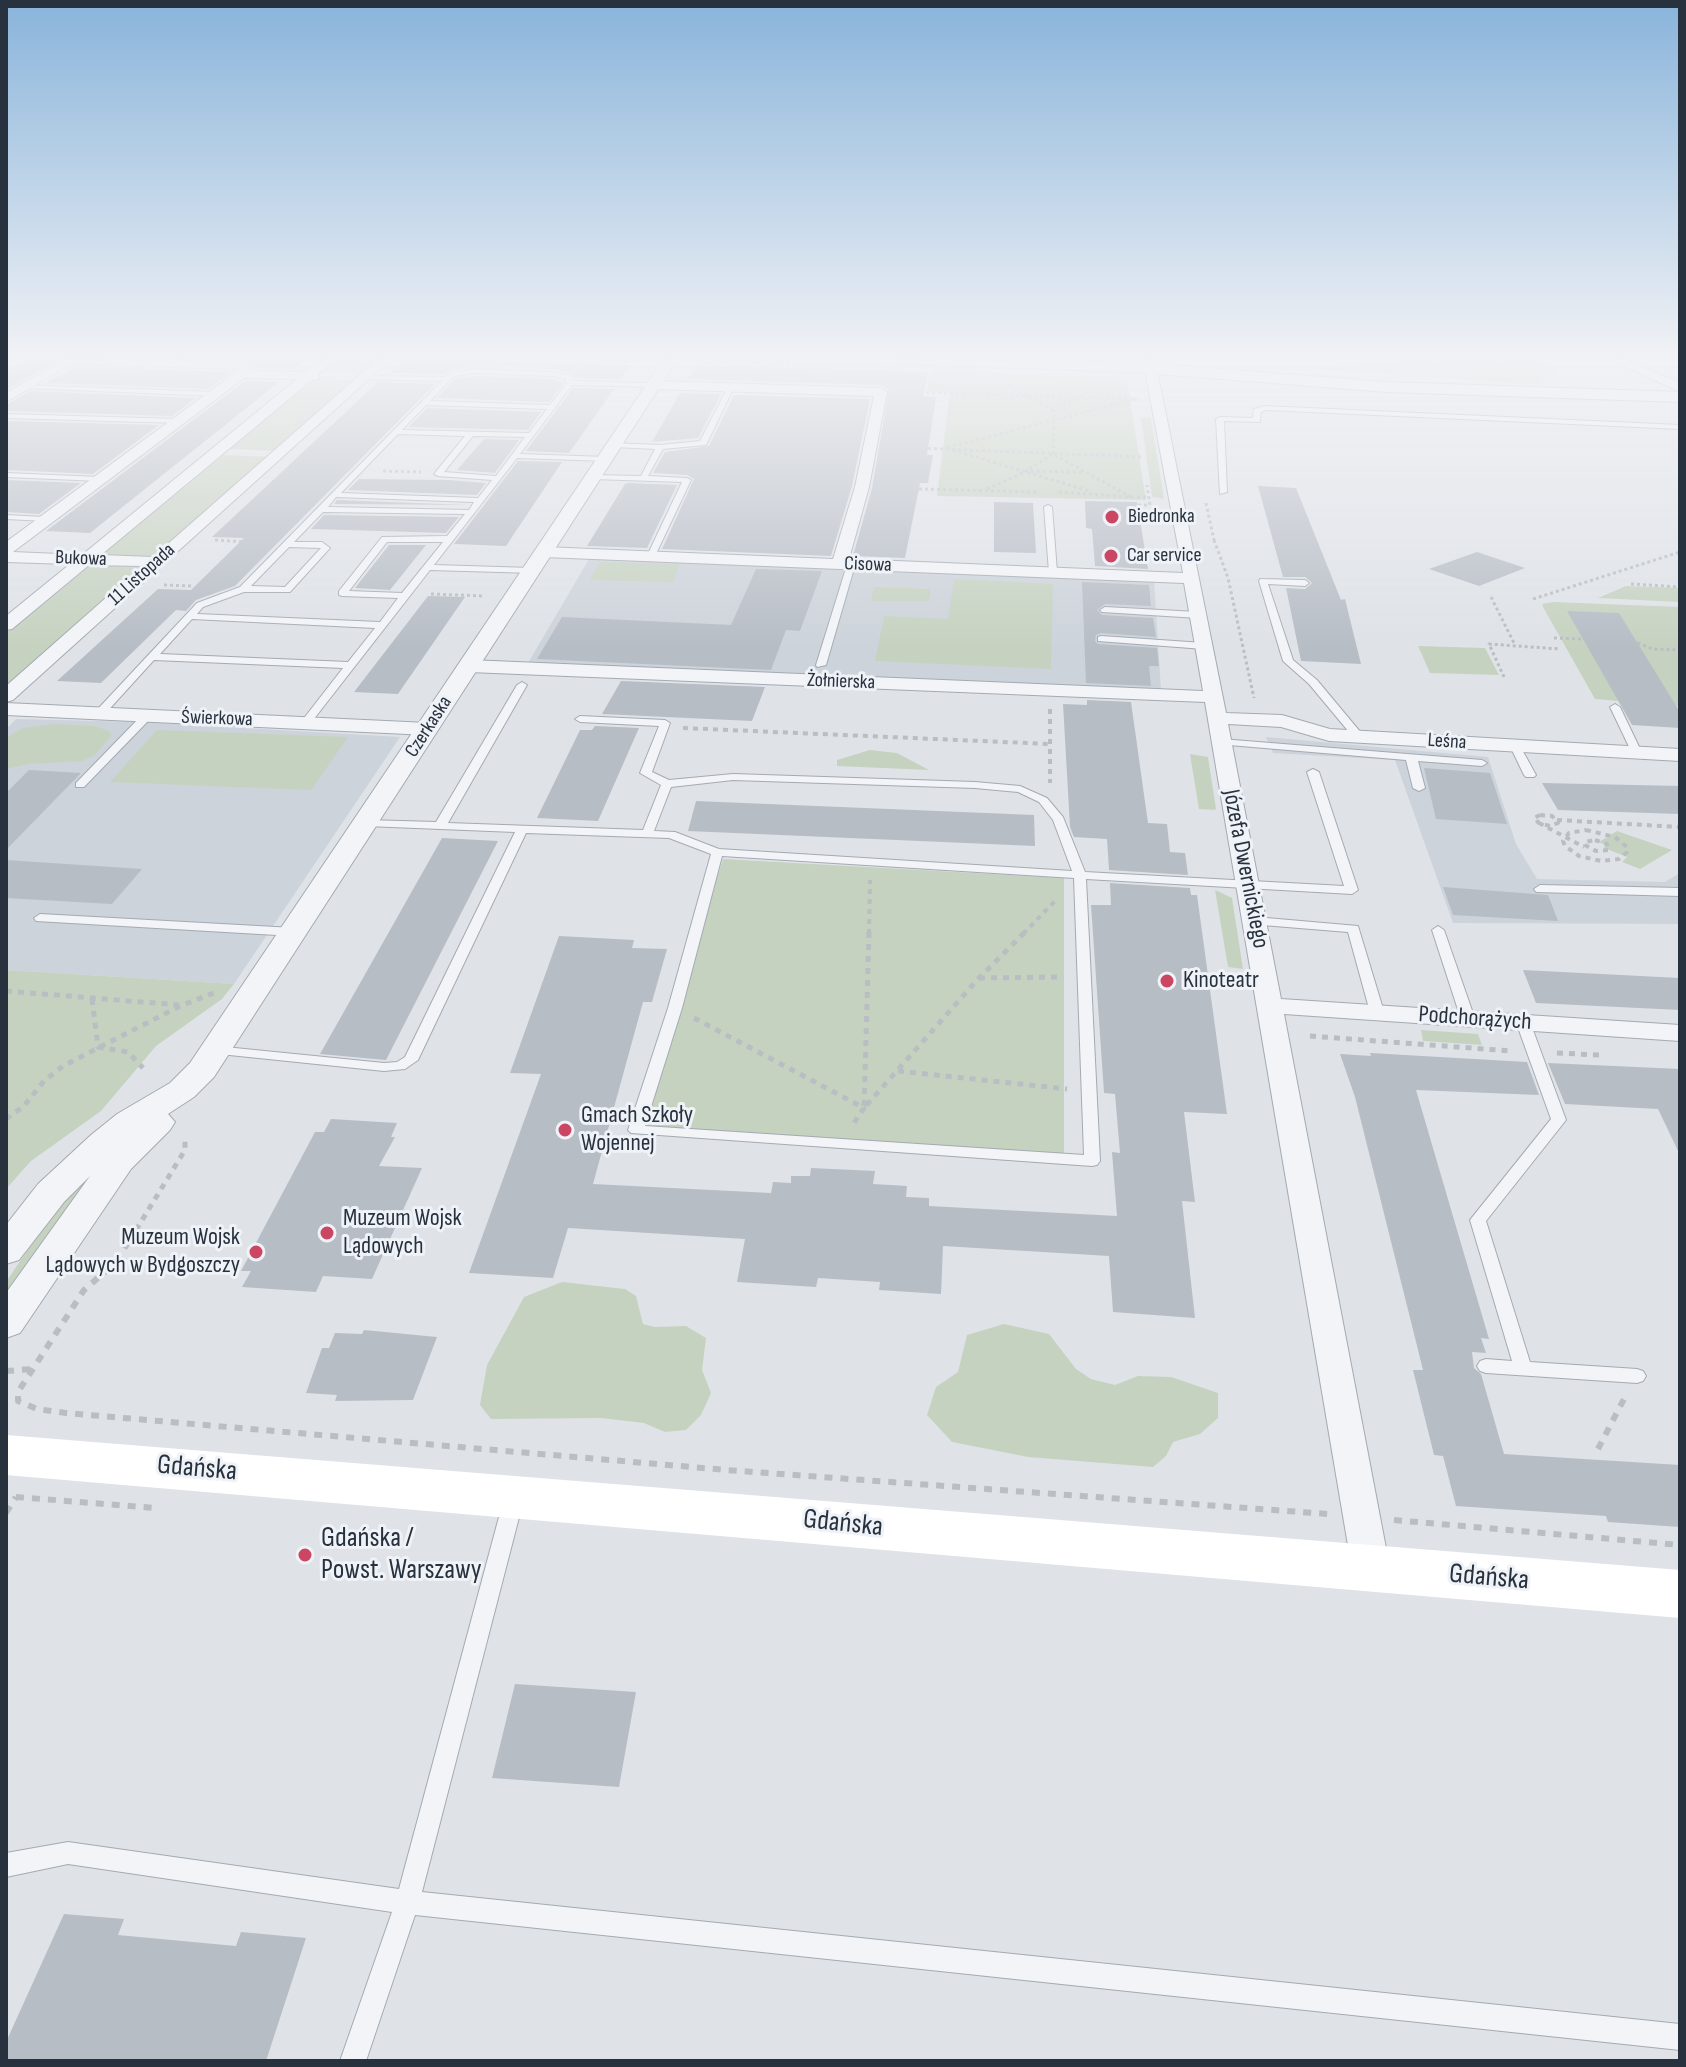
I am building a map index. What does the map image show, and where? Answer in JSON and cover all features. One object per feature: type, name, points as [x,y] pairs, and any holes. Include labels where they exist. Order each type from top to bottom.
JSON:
[{"type":"main road","name":"Gdańska","points":[[14,1471],[515,1496],[1680,1594]]},
{"type":"street","points":[[6,550],[131,456]]},
{"type":"street","name":"11 Listopada","points":[[6,625],[220,456]]},
{"type":"street","name":"11 Listopada","points":[[6,696],[274,456]]},
{"type":"street","name":"Czerkaska","points":[[6,1323],[119,1161],[202,1070],[606,456]]},
{"type":"street","points":[[845,565],[869,456]]},
{"type":"street","name":"Józefa Dwernickiego","points":[[1168,456],[1271,1006],[1371,1569]]},
{"type":"street","name":"Cisowa","points":[[538,561],[651,556],[1191,578]]},
{"type":"street","name":"Bukowa","points":[[6,557],[156,562]]},
{"type":"street","name":"Żołnierska","points":[[469,666],[1217,719]]},
{"type":"street","name":"Świerkowa","points":[[6,709],[428,729]]},
{"type":"street","name":"Leśna","points":[[1217,719],[1294,723],[1329,735],[1680,755]]},
{"type":"street","name":"Podchorążych","points":[[1271,1006],[1680,1033]]},
{"type":"street","name":"Czerkaska","points":[[6,1251],[51,1193],[103,1143],[129,1122],[179,1098]]},
{"type":"lane","points":[[243,589],[374,456]]},
{"type":"lane","points":[[452,456],[438,474],[497,478]]},
{"type":"lane","points":[[306,722],[515,456]]},
{"type":"lane","points":[[525,456],[604,460],[619,456]]},
{"type":"lane","points":[[643,479],[655,456]]},
{"type":"lane","points":[[1222,456],[1223,492]]},
{"type":"lane","points":[[604,460],[643,479],[687,480],[651,556]]},
{"type":"lane","points":[[6,475],[100,479]]},
{"type":"lane","points":[[334,495],[480,500]]},
{"type":"lane","points":[[1048,507],[1053,572]]},
{"type":"lane","points":[[320,509],[470,512]]},
{"type":"lane","name":"Bukowa","points":[[6,517],[45,519]]},
{"type":"lane","points":[[405,594],[342,593],[385,539],[448,539]]},
{"type":"lane","points":[[99,714],[200,605],[243,589],[287,590],[326,548],[322,545],[286,544]]},
{"type":"lane","points":[[426,567],[538,561]]},
{"type":"lane","points":[[821,665],[845,565]]},
{"type":"lane","points":[[1305,583],[1263,581],[1288,661],[1313,682],[1358,736]]},
{"type":"lane","points":[[1105,610],[1198,615]]},
{"type":"lane","points":[[189,616],[382,625]]},
{"type":"lane","points":[[1101,639],[1204,646]]},
{"type":"lane","points":[[150,657],[350,665]]},
{"type":"lane","points":[[440,826],[522,685]]},
{"type":"lane","points":[[1615,707],[1637,753]]},
{"type":"lane","points":[[80,785],[147,716]]},
{"type":"lane","points":[[580,719],[665,723],[646,773],[667,784],[733,777],[975,785],[1020,789],[1043,800],[1059,819],[1080,875],[1092,1161],[636,1130],[675,1008],[717,852]]},
{"type":"lane","points":[[1217,719],[1411,757],[1482,763]]},
{"type":"lane","points":[[1515,746],[1530,775]]},
{"type":"lane","points":[[1411,757],[1419,788]]},
{"type":"lane","points":[[366,823],[671,835],[717,852],[1352,890],[1313,772]]},
{"type":"lane","points":[[647,834],[667,784]]},
{"type":"lane","points":[[215,1050],[384,1067],[400,1066],[411,1060],[522,829]]},
{"type":"lane","points":[[1540,889],[1680,892]]},
{"type":"lane","points":[[40,918],[294,932]]},
{"type":"lane","points":[[1255,921],[1353,929],[1377,1012]]},
{"type":"lane","points":[[1438,930],[1468,1019]]},
{"type":"lane","points":[[1523,1022],[1559,1120],[1478,1220],[1523,1368]]},
{"type":"lane","points":[[1486,1366],[1637,1376]]},
{"type":"lane","points":[[353,2061],[407,1902],[488,1588],[515,1496]]},
{"type":"lane","points":[[6,1865],[68,1853],[407,1902],[1680,2037]]},
{"type":"path","points":[[70,459],[74,456]]},
{"type":"path","points":[[975,456],[1098,493]]},
{"type":"path","points":[[985,490],[1049,456]]},
{"type":"path","points":[[1057,456],[1131,497]]},
{"type":"path","points":[[1127,456],[1143,457]]},
{"type":"path","points":[[1026,471],[1085,472]]},
{"type":"path","points":[[862,487],[1041,492]]},
{"type":"path","points":[[1055,492],[1149,499],[1150,505],[1138,505]]},
{"type":"path","points":[[182,539],[286,544]]},
{"type":"path","points":[[1214,540],[1228,578],[1258,720]]},
{"type":"path","points":[[1533,599],[1680,552]]},
{"type":"path","points":[[1631,584],[1680,587]]},
{"type":"path","points":[[405,594],[486,597]]},
{"type":"path","points":[[1491,597],[1515,646]]},
{"type":"path","points":[[1554,638],[1633,641],[1653,649],[1680,650]]},
{"type":"path","points":[[1504,677],[1489,644],[1560,649]]},
{"type":"path","points":[[1050,706],[1050,808]]},
{"type":"path","points":[[663,727],[1050,744]]},
{"type":"path","points":[[1589,849],[1584,843],[1591,840],[1603,842],[1610,848],[1604,852],[1589,849],[1534,818],[1540,815],[1557,820],[1680,827]]},
{"type":"path","points":[[1539,823],[1554,826],[1557,820]]},
{"type":"path","points":[[1601,832],[1612,823]]},
{"type":"path","points":[[1576,831],[1601,832],[1622,842],[1627,852],[1625,856],[1601,861],[1579,856],[1565,846],[1564,836],[1576,831]]},
{"type":"path","points":[[864,1108],[870,859]]},
{"type":"path","points":[[840,1144],[864,1108],[979,978],[1080,875]]},
{"type":"path","points":[[979,978],[1084,977]]},
{"type":"path","points":[[6,1119],[24,1106],[44,1081],[63,1066],[180,1006],[230,987]]},
{"type":"path","points":[[6,991],[180,1006]]},
{"type":"path","points":[[92,999],[98,1047]]},
{"type":"path","points":[[675,1008],[864,1108]]},
{"type":"path","points":[[1310,1036],[1607,1056]]},
{"type":"path","points":[[98,1047],[128,1052],[143,1068]]},
{"type":"path","points":[[897,1071],[1090,1092]]},
{"type":"path","points":[[179,1098],[184,1120],[185,1150],[115,1263],[84,1290],[18,1392],[18,1401],[37,1409],[66,1413],[726,1470],[1362,1517],[1680,1545]]},
{"type":"path","points":[[6,1371],[33,1369]]},
{"type":"path","points":[[1598,1449],[1637,1376]]},
{"type":"path","points":[[6,1513],[14,1471]]},
{"type":"shaded area","points":[[589,559],[1154,581],[1161,690],[528,663]]},
{"type":"shaded area","points":[[16,719],[142,722],[400,737],[234,984],[6,970],[6,729]]},
{"type":"shaded area","points":[[1266,737],[1488,757],[1516,844],[1537,879],[1665,882],[1680,873],[1680,924],[1453,923],[1395,760],[1273,753]]},
{"type":"green space","points":[[222,456],[272,457],[152,558],[100,556]]},
{"type":"green space","points":[[942,456],[1139,456],[1146,500],[937,496]]},
{"type":"green space","points":[[1146,456],[1157,456],[1164,499],[1152,497]]},
{"type":"green space","points":[[600,562],[680,564],[673,582],[590,580]]},
{"type":"green space","points":[[88,565],[144,567],[6,691],[6,633]]},
{"type":"green space","points":[[954,579],[1053,584],[1051,669],[875,661],[884,616],[948,619]]},
{"type":"green space","points":[[1626,586],[1680,588],[1680,602],[1598,598]]},
{"type":"green space","points":[[874,587],[931,589],[929,601],[871,601]]},
{"type":"green space","points":[[1542,604],[1680,607],[1680,706],[1595,699]]},
{"type":"green space","points":[[1418,646],[1485,648],[1499,675],[1430,673]]},
{"type":"green space","points":[[53,724],[94,726],[112,735],[94,756],[82,761],[28,764],[6,769],[6,738],[23,728]]},
{"type":"green space","points":[[157,730],[348,737],[311,790],[110,782]]},
{"type":"green space","points":[[870,750],[897,753],[929,770],[837,766],[837,760]]},
{"type":"green space","points":[[1190,754],[1208,757],[1214,810],[1199,809]]},
{"type":"green space","points":[[1617,831],[1672,850],[1640,869],[1622,862],[1627,857],[1604,848],[1605,845],[1599,842]]},
{"type":"green space","points":[[723,859],[1064,878],[1064,1159],[637,1128]]},
{"type":"green space","points":[[1215,890],[1232,898],[1243,969],[1228,967]]},
{"type":"green space","points":[[6,970],[234,984],[222,999],[156,1046],[101,1111],[31,1161],[6,1189]]},
{"type":"green space","points":[[1421,1030],[1478,1034],[1482,1045],[1423,1041]]},
{"type":"green space","points":[[94,1170],[6,1306],[6,1282],[58,1205]]},
{"type":"green space","points":[[562,1282],[625,1289],[636,1296],[643,1324],[655,1327],[686,1326],[706,1338],[702,1370],[711,1393],[701,1415],[686,1430],[665,1432],[644,1423],[601,1418],[491,1419],[480,1405],[487,1365],[524,1297]]},
{"type":"green space","points":[[1004,1324],[1049,1334],[1076,1369],[1091,1379],[1115,1385],[1138,1376],[1171,1377],[1218,1393],[1218,1418],[1200,1434],[1173,1442],[1166,1456],[1153,1467],[1028,1457],[952,1442],[927,1415],[936,1387],[958,1372],[967,1335]]},
{"type":"building","points":[[6,456],[117,456],[93,474],[6,470]]},
{"type":"building","points":[[145,456],[186,456],[90,533],[46,531]]},
{"type":"building","points":[[298,456],[363,456],[235,586],[196,600],[186,611],[176,610],[101,683],[57,681],[158,589],[191,590],[244,538],[212,537]]},
{"type":"building","points":[[469,456],[507,456],[495,473],[457,470]]},
{"type":"building","points":[[662,456],[858,456],[831,556],[662,549],[694,479],[687,475],[653,473]]},
{"type":"building","points":[[877,456],[933,456],[928,483],[920,483],[905,558],[853,556]]},
{"type":"building","points":[[518,461],[562,462],[506,546],[454,544]]},
{"type":"building","points":[[359,479],[486,483],[477,495],[348,490]]},
{"type":"building","points":[[6,480],[81,483],[39,514],[6,512]]},
{"type":"building","points":[[625,484],[677,485],[647,548],[587,546]]},
{"type":"building","points":[[1258,486],[1296,488],[1341,600],[1345,599],[1361,664],[1301,661],[1286,588],[1305,589],[1312,583],[1305,577],[1283,577]]},
{"type":"building","points":[[337,500],[469,505],[334,504]]},
{"type":"building","points":[[1085,501],[1137,502],[1148,569],[1095,566],[1092,529],[1086,528]]},
{"type":"building","points":[[994,502],[1033,503],[1036,553],[994,552]]},
{"type":"building","points":[[324,515],[459,517],[446,533],[311,529]]},
{"type":"building","points":[[389,545],[426,545],[390,590],[355,588]]},
{"type":"building","points":[[1477,552],[1525,568],[1479,586],[1429,569]]},
{"type":"building","points":[[756,569],[822,571],[800,631],[786,630],[771,670],[537,659],[562,617],[731,625]]},
{"type":"building","points":[[1082,582],[1149,585],[1151,606],[1105,604],[1097,610],[1102,615],[1153,618],[1156,637],[1101,633],[1096,635],[1095,641],[1098,644],[1157,648],[1159,666],[1149,666],[1151,686],[1086,683]]},
{"type":"building","points":[[428,596],[465,597],[398,694],[354,692]]},
{"type":"building","points":[[1567,611],[1619,613],[1680,712],[1680,728],[1632,725]]},
{"type":"building","points":[[621,681],[765,687],[752,721],[602,714]]},
{"type":"building","points":[[1087,700],[1131,702],[1148,823],[1167,824],[1170,852],[1185,853],[1188,875],[1109,870],[1107,839],[1074,837],[1070,827],[1063,704],[1087,705]]},
{"type":"building","points":[[595,726],[639,728],[598,821],[537,818],[580,730],[592,730]]},
{"type":"building","points":[[1424,768],[1490,773],[1507,824],[1436,819]]},
{"type":"building","points":[[29,770],[81,773],[6,850],[6,793]]},
{"type":"building","points":[[1542,783],[1680,786],[1680,814],[1558,810]]},
{"type":"building","points":[[696,801],[1034,815],[1035,846],[688,831]]},
{"type":"building","points":[[442,838],[498,841],[386,1060],[320,1054]]},
{"type":"building","points":[[6,860],[142,869],[112,904],[6,898]]},
{"type":"building","name":"Gmach Szkoły Wojennej","points":[[1110,883],[1190,888],[1191,895],[1197,895],[1227,1114],[1184,1112],[1195,1202],[1182,1201],[1195,1318],[1113,1312],[1109,1256],[943,1246],[941,1294],[879,1290],[880,1282],[818,1278],[816,1287],[737,1282],[745,1239],[568,1228],[553,1278],[469,1273],[541,1074],[510,1073],[559,936],[634,940],[632,948],[667,949],[652,1002],[643,1002],[593,1184],[771,1193],[773,1182],[791,1183],[791,1176],[810,1176],[811,1168],[875,1171],[873,1184],[907,1186],[906,1197],[929,1198],[929,1206],[1117,1216],[1112,1152],[1120,1153],[1115,1094],[1104,1093],[1091,905],[1111,905]]},
{"type":"building","points":[[1443,887],[1548,895],[1558,921],[1453,915]]},
{"type":"building","points":[[1523,970],[1680,978],[1680,1010],[1536,1003]]},
{"type":"building","points":[[1370,1053],[1527,1062],[1539,1095],[1416,1090],[1489,1339],[1481,1338],[1486,1353],[1472,1352],[1474,1368],[1481,1374],[1504,1454],[1680,1465],[1680,1527],[1608,1522],[1606,1516],[1456,1506],[1443,1456],[1434,1455],[1413,1370],[1423,1370],[1355,1097],[1340,1054],[1371,1056]]},
{"type":"building","points":[[1548,1063],[1680,1069],[1680,1155],[1658,1109],[1565,1104]]},
{"type":"building","name":"Muzeum Wojsk Lądowych","points":[[331,1119],[397,1123],[391,1137],[395,1137],[379,1166],[422,1168],[372,1279],[323,1276],[316,1292],[242,1287],[251,1271],[241,1271],[315,1132],[324,1132]]},
{"type":"building","points":[[364,1330],[437,1337],[413,1400],[335,1401],[337,1395],[306,1393],[322,1348],[329,1348],[335,1333],[362,1334]]},
{"type":"building","points":[[515,1684],[636,1692],[619,1787],[492,1778]]},
{"type":"building","points":[[64,1914],[124,1919],[118,1935],[236,1946],[241,1932],[306,1938],[266,2061],[6,2061],[6,2042]]},
{"type":"place","name":"Biedronka","points":[[1112,517]]},
{"type":"place","name":"Car service","points":[[1111,556]]},
{"type":"place","name":"Kinoteatr","points":[[1167,981]]},
{"type":"place","name":"Gmach Szkoły Wojennej","points":[[565,1130]]},
{"type":"place","name":"Muzeum Wojsk Lądowych","points":[[327,1233]]},
{"type":"place","name":"Muzeum Wojsk Lądowych w Bydgoszczy","points":[[256,1252]]},
{"type":"place","name":"Gdańska / Powst. Warszawy","points":[[305,1555]]}]
